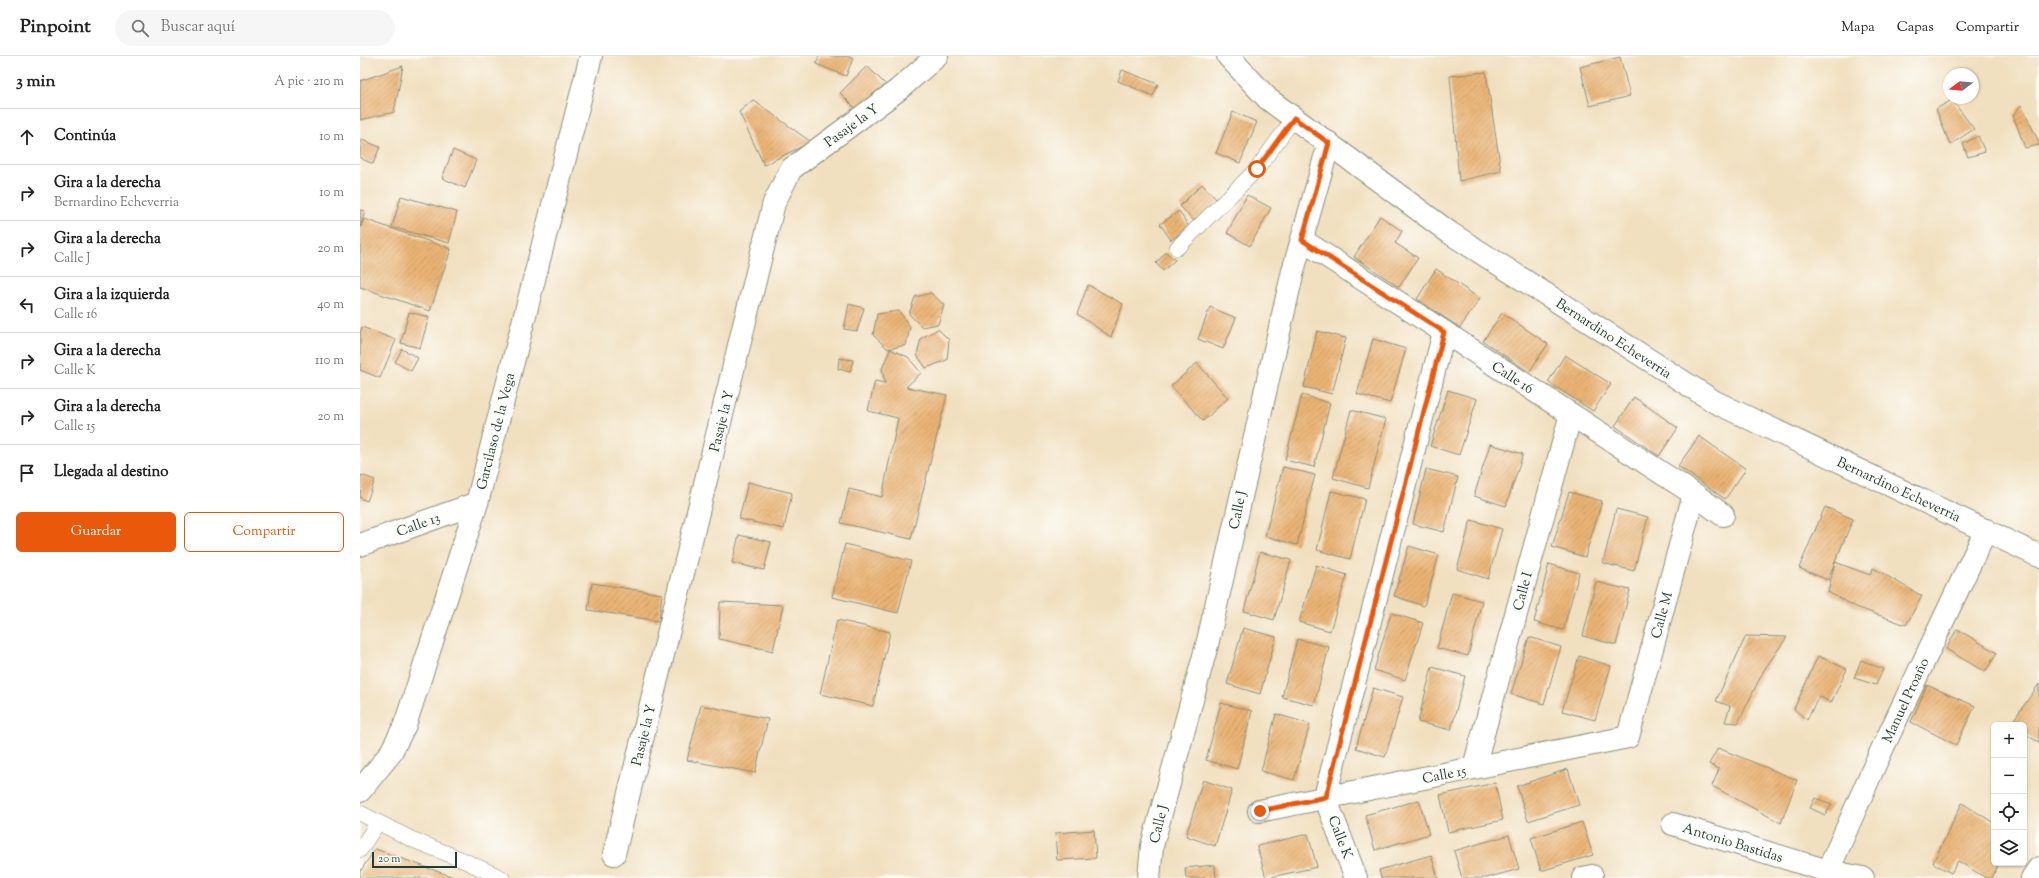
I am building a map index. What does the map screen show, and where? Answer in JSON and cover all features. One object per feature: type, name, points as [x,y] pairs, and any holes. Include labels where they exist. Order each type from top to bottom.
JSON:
[{"type":"street","name":"Garcilaso de la Vega","points":[[360,791],[390,754],[405,725],[477,503],[591,56]]},
{"type":"street","name":"Pasaje la Y","points":[[614,854],[774,204],[791,169],[898,90],[937,56]]},
{"type":"street","name":"Bernardino Echeverria","points":[[1228,56],[1268,99],[1450,233],[1715,402],[2039,556]]},
{"type":"street","name":"Calle J","points":[[1149,878],[1152,846],[1207,645],[1245,474],[1302,240],[1329,143]]},
{"type":"street","name":"Calle 16","points":[[1302,240],[1694,494],[1723,515]]},
{"type":"street","name":"Calle K","points":[[1356,878],[1326,797],[1444,332]]},
{"type":"street","name":"Calle I","points":[[1474,767],[1571,414]]},
{"type":"street","name":"Calle M","points":[[1628,736],[1694,494]]},
{"type":"street","name":"Calle 13","points":[[360,545],[477,503]]},
{"type":"street","name":"Manuel Proaño","points":[[1828,871],[1877,760],[1986,530]]},
{"type":"street","name":"Calle 15","points":[[1260,811],[1628,736]]},
{"type":"street","name":"Antonio Bastidas","points":[[1673,824],[1828,871],[1863,878]]},
{"type":"street","points":[[2032,878],[2039,868]]},
{"type":"lane","points":[[1177,248],[1257,169],[1294,118]]},
{"type":"lane","points":[[360,813],[411,839],[465,860],[502,878]]},
{"type":"lane","points":[[360,850],[378,822]]},
{"type":"building","points":[[819,56],[849,56],[853,58],[846,76],[816,64]]},
{"type":"building","points":[[1620,57],[1630,96],[1590,106],[1580,67]]},
{"type":"building","points":[[403,66],[394,112],[360,120],[360,81]]},
{"type":"building","points":[[867,66],[888,87],[861,114],[840,93]]},
{"type":"building","points":[[1122,70],[1158,84],[1153,96],[1118,81]]},
{"type":"building","points":[[1486,72],[1501,171],[1459,181],[1450,76]]},
{"type":"building","points":[[753,100],[811,142],[764,165],[739,112]]},
{"type":"building","points":[[1945,104],[1955,104],[1974,129],[1950,145],[1936,109]]},
{"type":"building","points":[[2021,105],[2039,142],[2039,145],[2025,148],[2013,115]]},
{"type":"building","points":[[1233,112],[1257,122],[1240,163],[1216,153]]},
{"type":"building","points":[[1978,136],[1985,152],[1968,157],[1963,144]]},
{"type":"building","points":[[360,139],[380,147],[373,164],[360,158]]},
{"type":"building","points":[[453,150],[476,160],[465,188],[442,178]]},
{"type":"building","points":[[1202,184],[1218,201],[1196,223],[1180,206]]},
{"type":"building","points":[[1247,195],[1271,208],[1250,246],[1227,233]]},
{"type":"building","points":[[401,196],[457,212],[449,243],[392,227]]},
{"type":"building","points":[[360,210],[365,211],[360,227]]},
{"type":"building","points":[[1179,211],[1189,227],[1171,240],[1160,224]]},
{"type":"building","points":[[1380,216],[1402,231],[1395,243],[1418,258],[1399,287],[1354,257]]},
{"type":"building","points":[[364,219],[451,249],[430,311],[360,287],[360,230]]},
{"type":"building","points":[[1166,252],[1175,260],[1163,271],[1156,263]]},
{"type":"building","points":[[1436,269],[1480,299],[1460,328],[1417,299]]},
{"type":"building","points":[[1088,285],[1123,304],[1111,337],[1077,314]]},
{"type":"building","points":[[931,293],[944,305],[938,324],[922,327],[909,314],[915,297]]},
{"type":"building","points":[[849,304],[864,308],[857,331],[844,329]]},
{"type":"building","points":[[1210,307],[1236,318],[1223,349],[1198,339]]},
{"type":"building","points":[[899,311],[910,327],[906,345],[888,349],[873,335],[877,314]]},
{"type":"building","points":[[409,312],[429,317],[420,348],[401,343]]},
{"type":"building","points":[[1502,313],[1548,344],[1529,372],[1483,341]]},
{"type":"building","points":[[362,327],[396,340],[380,378],[360,370],[360,333]]},
{"type":"building","points":[[938,329],[949,340],[947,360],[926,368],[917,355],[921,338]]},
{"type":"building","points":[[1317,331],[1346,338],[1332,394],[1304,387]]},
{"type":"building","points":[[1373,339],[1406,349],[1390,403],[1357,394]]},
{"type":"building","points":[[402,349],[418,358],[411,371],[395,362]]},
{"type":"building","points":[[890,349],[908,357],[921,373],[906,387],[947,395],[911,539],[841,523],[849,489],[882,497],[898,418],[868,411],[875,381],[885,383],[882,369]]},
{"type":"building","points":[[1565,355],[1611,384],[1593,411],[1548,382]]},
{"type":"building","points":[[839,358],[853,360],[850,372],[838,369]]},
{"type":"building","points":[[1197,363],[1228,398],[1203,421],[1171,386]]},
{"type":"building","points":[[1448,390],[1477,399],[1459,455],[1430,446]]},
{"type":"building","points":[[1302,395],[1330,403],[1314,467],[1285,460]]},
{"type":"building","points":[[1634,397],[1678,428],[1659,456],[1615,426]]},
{"type":"building","points":[[1351,410],[1386,419],[1368,488],[1333,478]]},
{"type":"building","points":[[1699,436],[1746,469],[1725,499],[1678,466]]},
{"type":"building","points":[[1490,444],[1523,454],[1506,506],[1474,496]]},
{"type":"building","points":[[1283,467],[1315,475],[1297,545],[1265,536]]},
{"type":"building","points":[[1426,469],[1458,477],[1444,532],[1413,524]]},
{"type":"building","points":[[361,475],[375,480],[367,501],[360,498]]},
{"type":"building","points":[[748,482],[792,493],[784,529],[739,519]]},
{"type":"building","points":[[1331,491],[1365,499],[1350,559],[1317,550]]},
{"type":"building","points":[[1569,492],[1602,501],[1585,557],[1552,547]]},
{"type":"building","points":[[1825,507],[1853,519],[1828,580],[1799,568]]},
{"type":"building","points":[[1616,509],[1648,517],[1634,571],[1603,563]]},
{"type":"building","points":[[1471,520],[1502,529],[1488,579],[1457,569]]},
{"type":"building","points":[[739,535],[771,542],[764,570],[732,563]]},
{"type":"building","points":[[845,544],[911,561],[898,613],[832,597]]},
{"type":"building","points":[[1409,546],[1439,555],[1424,606],[1394,596]]},
{"type":"building","points":[[1260,552],[1291,560],[1274,620],[1244,611]]},
{"type":"building","points":[[1835,562],[1870,575],[1873,568],[1922,596],[1906,625],[1856,607],[1828,592]]},
{"type":"building","points":[[1549,564],[1579,573],[1563,630],[1534,622]]},
{"type":"building","points":[[1316,565],[1347,575],[1330,631],[1299,622]]},
{"type":"building","points":[[1596,582],[1630,590],[1616,645],[1583,636]]},
{"type":"building","points":[[592,583],[662,594],[659,621],[588,610]]},
{"type":"building","points":[[1452,593],[1482,601],[1468,656],[1437,648]]},
{"type":"building","points":[[720,602],[783,605],[773,651],[719,639]]},
{"type":"building","points":[[1391,613],[1423,623],[1405,680],[1374,670]]},
{"type":"building","points":[[837,620],[890,632],[873,706],[820,694]]},
{"type":"building","points":[[1243,628],[1276,637],[1260,694],[1227,684]]},
{"type":"building","points":[[1957,629],[1997,653],[1985,672],[1946,649]]},
{"type":"building","points":[[1746,636],[1787,637],[1764,670],[1738,723],[1725,722],[1730,706],[1716,701]]},
{"type":"building","points":[[1529,637],[1561,647],[1544,704],[1511,694]]},
{"type":"building","points":[[1297,639],[1329,647],[1314,705],[1282,697]]},
{"type":"building","points":[[1579,656],[1611,666],[1595,720],[1562,711]]},
{"type":"building","points":[[1818,656],[1847,669],[1831,703],[1819,696],[1807,720],[1794,709]]},
{"type":"building","points":[[1861,660],[1883,669],[1876,685],[1854,678]]},
{"type":"building","points":[[1432,667],[1465,676],[1451,730],[1418,722]]},
{"type":"building","points":[[2039,684],[2039,742],[2027,736],[2027,722],[2012,722]]},
{"type":"building","points":[[1927,685],[1975,706],[1956,745],[1911,722]]},
{"type":"building","points":[[1373,688],[1403,697],[1385,757],[1356,748]]},
{"type":"building","points":[[1221,703],[1252,711],[1237,769],[1206,760]]},
{"type":"building","points":[[701,705],[768,719],[755,773],[687,760]]},
{"type":"building","points":[[1276,714],[1310,724],[1294,780],[1261,771]]},
{"type":"building","points":[[1718,748],[1797,780],[1781,823],[1712,786],[1719,769],[1709,764]]},
{"type":"building","points":[[1568,769],[1579,805],[1528,821],[1517,786]]},
{"type":"building","points":[[1203,780],[1232,790],[1215,846],[1186,836]]},
{"type":"building","points":[[1495,783],[1503,820],[1448,832],[1440,795]]},
{"type":"building","points":[[1815,798],[1832,804],[1825,815],[1810,808]]},
{"type":"building","points":[[1419,800],[1429,834],[1375,850],[1365,815]]},
{"type":"building","points":[[1962,803],[1991,821],[1991,866],[1998,866],[1992,878],[1986,878],[1958,861],[1951,873],[1933,863]]},
{"type":"building","points":[[1582,822],[1593,855],[1541,871],[1531,838]]},
{"type":"building","points":[[1094,830],[1096,858],[1057,860],[1055,833]]},
{"type":"building","points":[[1308,834],[1317,867],[1266,878],[1257,846]]},
{"type":"building","points":[[1509,835],[1519,869],[1486,878],[1462,878],[1454,851]]},
{"type":"building","points":[[375,849],[456,878],[360,878],[360,872]]},
{"type":"building","points":[[1431,855],[1438,878],[1381,878],[1379,870]]},
{"type":"building","points":[[1215,865],[1216,878],[1186,878],[1185,868]]},
{"type":"route","points":[[1257,169],[1294,118],[1329,143],[1302,240],[1444,332],[1326,797],[1260,811]]}]
